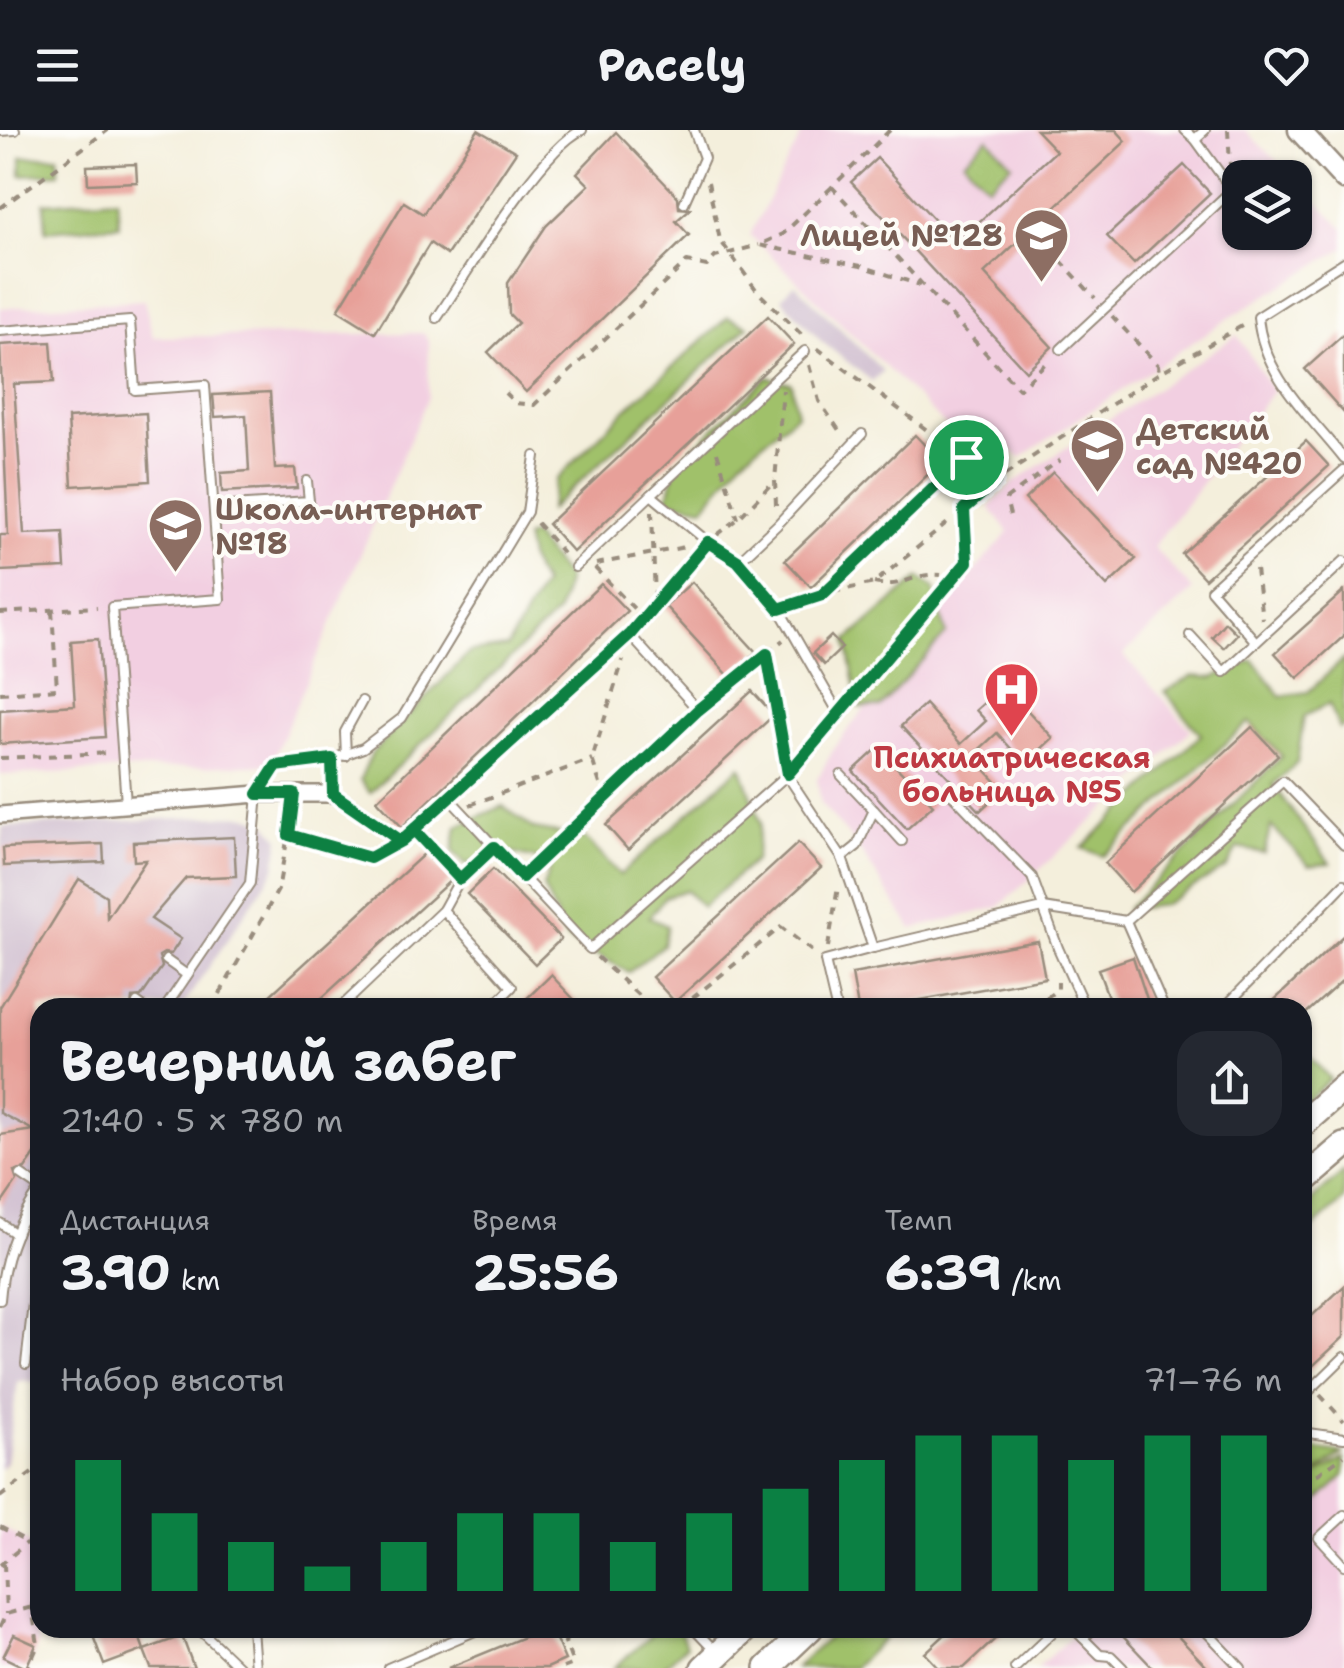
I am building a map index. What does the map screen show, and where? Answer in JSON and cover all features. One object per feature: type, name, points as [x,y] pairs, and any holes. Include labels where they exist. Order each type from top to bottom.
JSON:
[{"type":"main road","points":[[1312,1115],[1344,1087]]},
{"type":"main road","points":[[1312,1173],[1344,1146]]},
{"type":"main road","points":[[711,1661],[735,1638]]},
{"type":"main road","points":[[768,1668],[800,1638]]},
{"type":"street","points":[[1299,130],[1344,178]]},
{"type":"street","points":[[0,816],[258,794],[333,794]]},
{"type":"lane","points":[[0,131],[15,130]]},
{"type":"lane","points":[[437,318],[545,160],[582,130]]},
{"type":"lane","points":[[684,203],[704,158],[694,130]]},
{"type":"lane","points":[[1186,130],[1222,176]]},
{"type":"lane","points":[[1195,139],[1205,130]]},
{"type":"lane","points":[[1061,349],[1222,199]]},
{"type":"lane","points":[[1344,262],[1258,316],[1259,333],[1271,369],[1344,459]]},
{"type":"lane","points":[[0,331],[130,321],[135,390],[206,385],[220,599],[112,606],[126,805]]},
{"type":"lane","points":[[575,567],[805,351]]},
{"type":"lane","points":[[738,561],[862,434]]},
{"type":"lane","points":[[171,998],[250,883],[258,794],[276,766],[346,756],[364,748],[402,718],[527,512],[535,456]]},
{"type":"lane","points":[[1256,642],[1211,590],[1344,470]]},
{"type":"lane","points":[[214,508],[309,500],[308,481]]},
{"type":"lane","points":[[449,798],[590,950],[788,774],[967,562],[964,509],[995,482]]},
{"type":"lane","points":[[651,495],[738,561],[779,609],[838,712]]},
{"type":"lane","points":[[1190,635],[1224,672],[1344,561]]},
{"type":"lane","points":[[779,609],[822,595]]},
{"type":"lane","points":[[332,759],[333,794],[401,841],[630,634],[698,710],[522,877]]},
{"type":"lane","points":[[346,756],[345,732],[362,701]]},
{"type":"lane","points":[[788,774],[842,858],[872,948]]},
{"type":"lane","points":[[842,775],[902,841]]},
{"type":"lane","points":[[1126,921],[1283,780],[1344,845]]},
{"type":"lane","points":[[947,789],[1032,877],[1080,998]]},
{"type":"lane","points":[[842,858],[857,846],[874,810]]},
{"type":"lane","points":[[351,998],[443,910],[460,879],[414,830]]},
{"type":"lane","points":[[1234,998],[1344,884]]},
{"type":"lane","points":[[834,998],[825,961],[872,948],[1043,908],[1126,921]]},
{"type":"lane","points":[[443,910],[512,987],[501,998]]},
{"type":"lane","points":[[1126,921],[1160,998]]},
{"type":"lane","points":[[166,960],[187,975]]},
{"type":"lane","points":[[21,1175],[30,1182]]},
{"type":"lane","points":[[0,1300],[2,1272],[30,1205]]},
{"type":"lane","points":[[0,1223],[16,1234]]},
{"type":"lane","points":[[26,1364],[30,1329]]},
{"type":"lane","points":[[1314,1388],[1344,1357]]},
{"type":"lane","points":[[1312,1433],[1344,1438]]},
{"type":"lane","points":[[1344,1516],[1319,1538],[1344,1565]]},
{"type":"lane","points":[[208,1638],[240,1668]]},
{"type":"lane","points":[[253,1638],[255,1668]]},
{"type":"lane","points":[[388,1668],[458,1638]]},
{"type":"lane","points":[[698,1638],[711,1661]]},
{"type":"lane","points":[[1015,1668],[1046,1638]]},
{"type":"lane","points":[[1084,1638],[1100,1655],[1111,1656],[1123,1668]]},
{"type":"lane","points":[[1213,1638],[1242,1668]]},
{"type":"path","points":[[0,208],[108,130]]},
{"type":"path","points":[[505,393],[515,403],[534,405],[687,262],[707,266],[729,252],[783,234],[890,130]]},
{"type":"path","points":[[1228,130],[1230,160]]},
{"type":"path","points":[[704,158],[720,240],[758,292],[807,340],[995,482],[1159,373],[1258,316]]},
{"type":"path","points":[[832,187],[1018,389],[1061,349]]},
{"type":"path","points":[[759,245],[861,266],[922,285]]},
{"type":"path","points":[[805,351],[820,401],[850,446]]},
{"type":"path","points":[[776,525],[775,480],[784,370]]},
{"type":"path","points":[[713,438],[738,520]]},
{"type":"path","points":[[822,595],[966,457]]},
{"type":"path","points":[[1010,515],[1006,499],[1060,460]]},
{"type":"path","points":[[651,495],[656,601]]},
{"type":"path","points":[[874,584],[964,509]]},
{"type":"path","points":[[527,512],[575,567]]},
{"type":"path","points":[[604,798],[592,759],[630,634],[708,542]]},
{"type":"path","points":[[1254,553],[1262,619]]},
{"type":"path","points":[[592,564],[643,618]]},
{"type":"path","points":[[822,595],[874,584],[894,587],[928,574],[954,576]]},
{"type":"path","points":[[0,614],[112,606]]},
{"type":"path","points":[[0,692],[57,689],[52,610]]},
{"type":"path","points":[[698,710],[791,633]]},
{"type":"path","points":[[767,654],[788,774]]},
{"type":"path","points":[[0,758],[122,752]]},
{"type":"path","points":[[458,809],[592,759]]},
{"type":"path","points":[[218,998],[278,890],[294,794]]},
{"type":"path","points":[[289,835],[370,858],[401,841]]},
{"type":"path","points":[[460,879],[494,847]]},
{"type":"path","points":[[692,998],[781,927],[825,961],[842,858]]},
{"type":"path","points":[[1046,998],[1058,988],[1058,948]]},
{"type":"path","points":[[590,950],[641,998]]},
{"type":"path","points":[[1314,1388],[1344,1422]]},
{"type":"path","points":[[1312,1476],[1344,1455]]},
{"type":"path","points":[[0,1497],[30,1474]]},
{"type":"path","points":[[0,1527],[28,1542]]},
{"type":"path","points":[[0,1627],[6,1614],[2,1563],[30,1539]]},
{"type":"path","points":[[6,1614],[30,1608]]},
{"type":"path","points":[[28,1668],[38,1645],[37,1638]]},
{"type":"path","points":[[562,1638],[574,1666],[563,1668]]},
{"type":"path","points":[[565,1642],[567,1638]]},
{"type":"shaded area","name":"Лицей №128","points":[[804,130],[1245,130],[1276,160],[1222,160],[1222,250],[1312,250],[1312,197],[1344,228],[1344,248],[1226,320],[1020,458],[1002,440],[979,458],[750,235]]},
{"type":"shaded area","points":[[795,284],[883,371],[872,381],[821,341],[781,298]]},
{"type":"shaded area","name":"Школа-интернат №18","points":[[144,300],[153,337],[424,333],[429,342],[428,397],[271,764],[0,775],[0,308]]},
{"type":"shaded area","name":"Психиатрическая больница №5","points":[[1237,335],[1273,391],[1153,547],[1193,590],[1123,655],[1191,730],[999,907],[912,929],[857,846],[821,804],[817,779],[836,745],[1009,532],[989,507],[1013,483]]},
{"type":"shaded area","points":[[243,815],[266,822],[280,838],[275,869],[188,998],[30,998],[30,1382],[18,1381],[6,1462],[0,1469],[2,827]]},
{"type":"shaded area","points":[[1344,1478],[1344,1668],[1037,1668],[1069,1638],[1312,1638],[1312,1508]]},
{"type":"shaded area","points":[[0,1527],[30,1543],[30,1638],[37,1638],[38,1645],[28,1668],[0,1668]]},
{"type":"green space","points":[[988,138],[1012,164],[988,186],[964,161]]},
{"type":"green space","points":[[58,156],[59,173],[21,175],[21,157]]},
{"type":"green space","points":[[117,198],[119,225],[46,231],[44,203]]},
{"type":"green space","points":[[728,317],[748,326],[549,510],[556,480],[625,410]]},
{"type":"green space","points":[[767,377],[791,383],[797,414],[742,459],[704,507],[667,500],[676,465]]},
{"type":"green space","points":[[532,535],[567,578],[558,612],[370,793],[360,780],[372,753],[470,652],[507,647],[543,584],[530,562],[525,538]]},
{"type":"green space","points":[[919,578],[934,588],[946,634],[880,707],[859,707],[847,641]]},
{"type":"green space","points":[[1344,659],[1344,726],[1340,729],[1329,704],[1304,716],[1297,763],[1273,785],[1330,863],[1309,865],[1271,826],[1264,853],[1237,848],[1227,867],[1163,905],[1127,909],[1282,756],[1249,722],[1103,856],[1082,848],[1201,735],[1165,692],[1193,676],[1213,678],[1253,660],[1281,696],[1308,692]]},
{"type":"green space","points":[[741,766],[761,823],[755,860],[702,907],[686,890],[665,897],[649,917],[667,926],[663,945],[629,972],[567,939],[543,887],[552,863],[512,853],[465,864],[453,851],[457,826],[503,806],[534,829],[585,838],[620,875]]},
{"type":"green space","points":[[1312,1059],[1330,1079],[1312,1094]]},
{"type":"green space","points":[[1344,1171],[1344,1200],[1312,1229],[1312,1200]]},
{"type":"green space","points":[[1312,1449],[1343,1453],[1312,1474]]},
{"type":"green space","points":[[1344,1459],[1344,1476],[1312,1506],[1312,1478]]},
{"type":"green space","points":[[648,1638],[683,1638],[686,1646],[662,1668],[614,1668]]},
{"type":"green space","points":[[827,1638],[884,1638],[853,1668],[795,1668]]},
{"type":"building","points":[[478,130],[516,152],[447,255],[430,243],[375,333],[338,310],[404,202],[423,214]]},
{"type":"building","points":[[1036,130],[1116,130],[1126,141],[984,273],[1052,347],[1026,371],[851,182],[877,158],[956,243],[1056,151]]},
{"type":"building","points":[[616,132],[678,197],[679,208],[690,209],[676,221],[689,235],[526,392],[488,352],[518,323],[509,314],[508,283],[546,226],[589,185],[577,173]]},
{"type":"building","points":[[136,164],[137,182],[88,184],[87,166]]},
{"type":"building","points":[[1184,165],[1210,193],[1134,264],[1107,236]]},
{"type":"building","points":[[768,316],[794,344],[573,552],[548,524]]},
{"type":"building","points":[[1344,334],[1344,413],[1305,369]]},
{"type":"building","points":[[51,342],[54,382],[14,384],[24,534],[63,532],[65,568],[0,571],[0,535],[8,535],[0,345]]},
{"type":"building","points":[[270,392],[275,469],[295,468],[297,488],[222,492],[221,473],[249,471],[246,415],[215,417],[213,395]]},
{"type":"building","points":[[146,413],[150,481],[72,486],[68,418]]},
{"type":"building","points":[[915,435],[941,462],[811,587],[785,560]]},
{"type":"building","points":[[1306,441],[1329,466],[1205,579],[1182,554]]},
{"type":"building","points":[[1053,472],[1136,559],[1107,586],[1025,499]]},
{"type":"building","points":[[692,582],[756,652],[729,676],[665,606]]},
{"type":"building","points":[[601,584],[627,611],[402,827],[377,800]]},
{"type":"building","points":[[1344,591],[1344,636],[1298,678],[1275,653]]},
{"type":"building","points":[[1225,622],[1237,634],[1224,648],[1212,637]]},
{"type":"building","points":[[831,636],[842,648],[824,665],[813,653]]},
{"type":"building","points":[[98,639],[105,737],[0,744],[0,710],[75,705],[71,641]]},
{"type":"building","points":[[1004,685],[1053,738],[1025,764],[997,733],[972,756],[1003,789],[980,811],[901,726],[925,704],[961,744],[986,721],[976,710]]},
{"type":"building","points":[[752,691],[774,715],[628,850],[606,825]]},
{"type":"building","points":[[1252,727],[1278,755],[1131,892],[1105,863]]},
{"type":"building","points":[[878,748],[933,805],[907,829],[853,771]]},
{"type":"building","points":[[234,837],[236,876],[186,878],[151,919],[181,939],[171,954],[159,956],[162,967],[141,997],[30,998],[30,1128],[0,1113],[0,1007],[79,879],[106,896],[107,918],[146,860],[134,861],[133,842]]},
{"type":"building","points":[[798,843],[821,868],[679,998],[671,998],[652,977]]},
{"type":"building","points":[[103,844],[104,862],[4,866],[3,848]]},
{"type":"building","points":[[425,853],[451,880],[322,998],[267,998]]},
{"type":"building","points":[[493,869],[561,939],[535,964],[467,894]]},
{"type":"building","points":[[1344,935],[1344,979],[1312,1008],[1312,998],[1277,998]]},
{"type":"building","points":[[1038,941],[1045,978],[932,998],[856,998],[852,974]]},
{"type":"building","points":[[1133,957],[1147,998],[1108,998],[1098,969]]},
{"type":"building","points":[[551,975],[573,998],[527,998]]},
{"type":"building","points":[[30,1130],[30,1162],[25,1169],[14,1172],[17,1181],[0,1206],[0,1135]]},
{"type":"building","points":[[1344,1286],[1344,1337],[1312,1367],[1312,1316]]},
{"type":"building","points":[[14,1635],[36,1645],[26,1668],[3,1657]]},
{"type":"building","points":[[94,1638],[140,1638],[144,1650],[104,1665]]},
{"type":"building","points":[[183,1638],[194,1668],[151,1668],[144,1650]]},
{"type":"building","points":[[522,1638],[555,1638],[565,1660],[547,1668],[448,1668]]},
{"type":"building","points":[[941,1638],[996,1638],[964,1668],[939,1668],[925,1653]]},
{"type":"building","points":[[1124,1638],[1180,1638],[1208,1668],[1153,1668]]},
{"type":"place","name":"Лицей №128","points":[[1042,284]]},
{"type":"place","name":"Детский сад №420","points":[[1097,495]]},
{"type":"place","name":"Школа-интернат №18","points":[[176,575]]},
{"type":"place","name":"Психиатрическая больница №5","points":[[1012,738]]},
{"type":"route","points":[[966,457],[822,595],[779,609],[738,561],[708,542],[630,634],[401,841],[333,794],[332,759],[276,766],[258,794],[294,794],[289,835],[370,858],[401,841],[414,830],[460,879],[494,847],[522,877],[698,710],[767,654],[788,774],[967,562],[964,509],[995,482],[966,457]]}]
